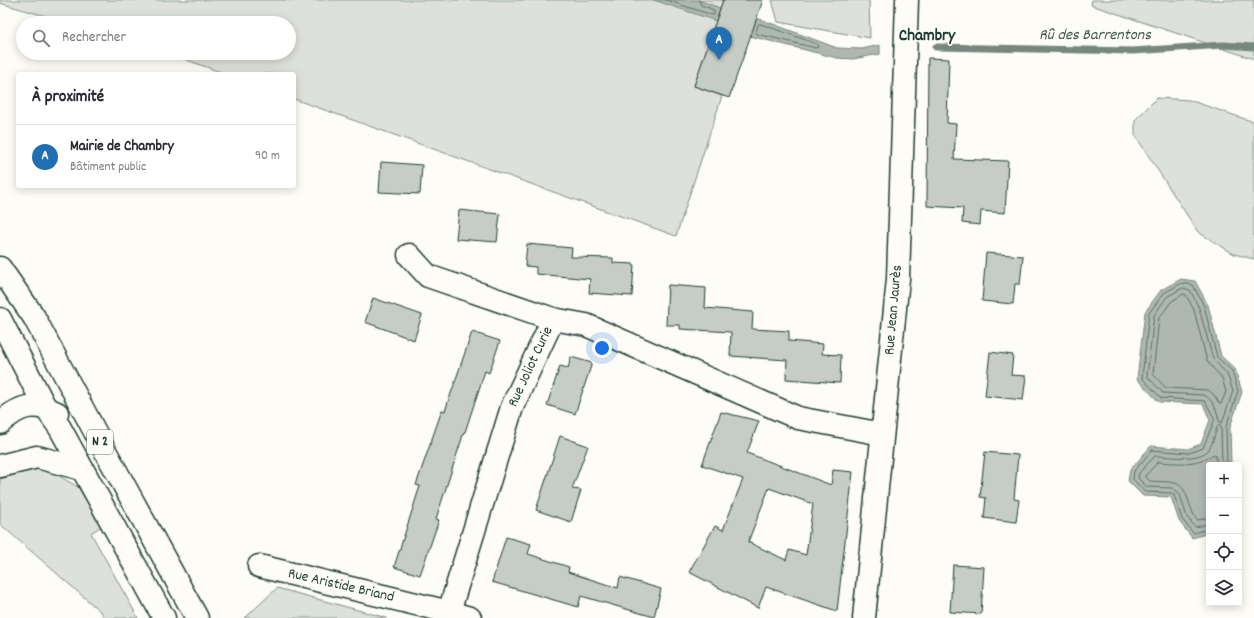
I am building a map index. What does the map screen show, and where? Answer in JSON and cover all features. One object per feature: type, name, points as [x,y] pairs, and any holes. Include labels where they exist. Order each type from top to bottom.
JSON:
[{"type":"main road","name":"Rue Jean Jaurès","points":[[864,618],[898,279],[907,0]]},
{"type":"main road","points":[[409,255],[428,276],[553,319]]},
{"type":"main road","name":"N 2","points":[[0,268],[34,317],[197,618]]},
{"type":"main road","name":"N 2","points":[[0,319],[45,407],[60,428],[164,618]]},
{"type":"main road","name":"Rue Joliot Curie","points":[[449,612],[512,407],[553,319],[586,325],[798,418],[882,434]]},
{"type":"main road","points":[[0,423],[23,407],[45,407],[71,420],[115,490],[139,512]]},
{"type":"main road","points":[[0,466],[37,457],[82,469]]},
{"type":"main road","name":"Rue Aristide Briand","points":[[259,566],[470,618]]},
{"type":"shaded area","points":[[0,0],[723,0],[694,86],[722,96],[676,236],[296,100],[296,72],[220,72],[187,60],[296,60],[296,16],[45,16],[0,3]]},
{"type":"shaded area","points":[[772,0],[869,0],[870,38],[778,22]]},
{"type":"shaded area","points":[[1092,0],[1254,0],[1254,59],[1091,5]]},
{"type":"shaded area","points":[[1157,98],[1189,100],[1254,122],[1254,259],[1234,254],[1198,232],[1135,135],[1135,120]]},
{"type":"shaded area","points":[[42,466],[78,487],[103,525],[91,533],[138,618],[105,618],[101,612],[0,524],[0,479]]},
{"type":"shaded area","points":[[277,588],[387,618],[245,618]]},
{"type":"water","points":[[654,0],[698,0],[720,8],[716,21]]},
{"type":"water","points":[[757,18],[837,48],[862,49],[880,45],[880,54],[853,59],[837,58],[750,36]]},
{"type":"water","points":[[1181,279],[1195,281],[1208,305],[1221,356],[1235,369],[1242,392],[1230,427],[1231,462],[1206,462],[1206,534],[1192,538],[1179,521],[1171,497],[1143,496],[1128,481],[1130,470],[1151,446],[1188,449],[1201,444],[1210,420],[1203,404],[1159,402],[1137,379],[1145,312],[1161,290]]},
{"type":"building","points":[[723,0],[763,0],[729,98],[694,86]]},
{"type":"building","points":[[928,58],[949,59],[947,123],[956,124],[954,159],[1008,161],[1005,213],[981,211],[980,225],[962,223],[963,208],[927,206]]},
{"type":"building","points":[[381,162],[422,165],[420,194],[379,192]]},
{"type":"building","points":[[459,210],[500,214],[497,242],[456,239]]},
{"type":"building","points":[[527,244],[572,248],[571,257],[613,258],[613,263],[634,264],[632,296],[589,293],[590,279],[536,274],[536,267],[525,266]]},
{"type":"building","points":[[986,253],[1023,256],[1020,284],[1015,284],[1013,304],[982,301]]},
{"type":"building","points":[[668,285],[706,288],[705,308],[753,312],[752,329],[789,331],[789,341],[823,344],[822,354],[841,355],[840,383],[786,379],[787,360],[730,356],[731,332],[680,329],[680,325],[666,325]]},
{"type":"building","points":[[373,298],[422,315],[414,340],[365,322]]},
{"type":"building","points":[[472,332],[500,341],[489,373],[485,371],[464,432],[436,519],[439,520],[420,575],[394,567],[420,486],[416,485],[442,410],[445,411]]},
{"type":"building","points":[[990,352],[1013,355],[1011,375],[1026,376],[1023,400],[985,396]]},
{"type":"building","points":[[571,357],[592,363],[575,414],[547,405],[560,366],[568,368]]},
{"type":"building","points":[[721,412],[759,421],[747,453],[831,485],[833,470],[853,472],[837,611],[766,587],[758,608],[689,572],[715,526],[723,530],[743,479],[702,465]],"holes":[[[769,488],[813,504],[806,555],[789,550],[786,560],[748,542]]]},
{"type":"building","points":[[560,436],[588,446],[572,489],[581,490],[571,522],[536,510]]},
{"type":"building","points":[[985,452],[1018,455],[1014,499],[1019,500],[1016,522],[984,518],[986,498],[980,497]]},
{"type":"building","points":[[506,537],[531,544],[528,554],[569,567],[568,572],[618,588],[620,577],[661,589],[654,617],[581,596],[578,607],[492,582]]},
{"type":"building","points":[[953,565],[984,567],[981,614],[950,612]]},
{"type":"waterway","name":"Rû des Barrentons","points":[[936,47],[1133,51],[1223,45],[1254,47]]},
{"type":"place","name":"Mairie de Chambry","points":[[719,60]]},
{"type":"district","name":"Chambry","points":[[927,37]]}]
